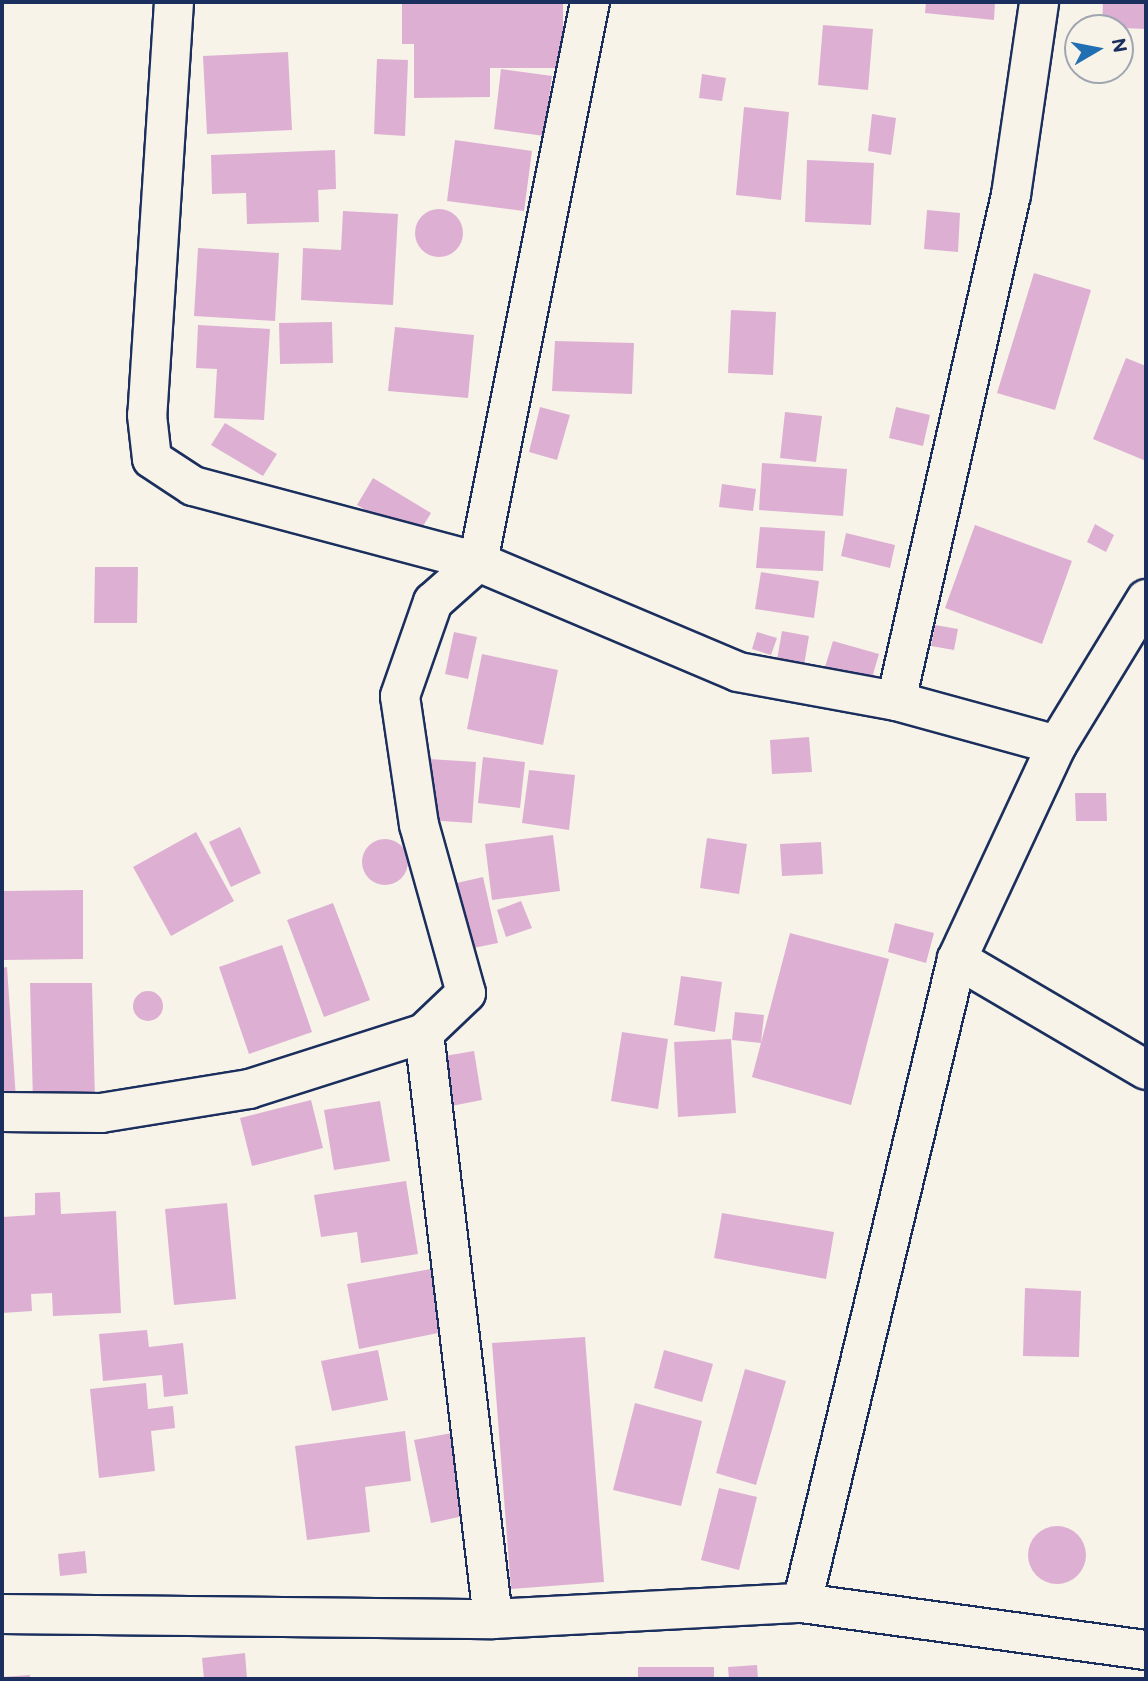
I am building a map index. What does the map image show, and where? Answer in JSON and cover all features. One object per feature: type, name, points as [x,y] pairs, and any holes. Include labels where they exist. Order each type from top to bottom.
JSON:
[{"type":"street","points":[[174,2],[147,415],[152,459],[193,486],[478,562],[738,672],[896,701],[1057,744]]},
{"type":"street","points":[[2,1112],[101,1113],[178,1104],[249,1089],[424,1033],[466,993],[419,825],[400,696],[433,603],[478,562],[590,2]]},
{"type":"street","points":[[896,701],[1011,195],[1039,2]]},
{"type":"street","points":[[802,1604],[957,959],[1057,744],[1146,599]]},
{"type":"street","points":[[957,959],[1146,1070]]},
{"type":"street","points":[[424,1033],[493,1619]]},
{"type":"street","points":[[2,1614],[493,1619],[802,1604],[1146,1650]]},
{"type":"building","points":[[402,2],[563,2],[563,68],[490,68],[490,97],[414,98],[414,44],[402,44]]},
{"type":"building","points":[[926,2],[995,2],[994,20],[925,13]]},
{"type":"building","points":[[1103,2],[1146,2],[1146,29],[1134,28],[1134,14],[1103,14]]},
{"type":"building","points":[[823,25],[873,29],[868,90],[818,85]]},
{"type":"building","points":[[288,52],[292,130],[207,134],[203,56]]},
{"type":"building","points":[[377,59],[408,60],[405,136],[374,134]]},
{"type":"building","points":[[501,69],[552,76],[544,136],[494,129]]},
{"type":"building","points":[[702,74],[726,78],[722,101],[699,98]]},
{"type":"building","points":[[744,107],[789,112],[781,200],[736,195]]},
{"type":"building","points":[[872,114],[896,118],[891,155],[868,151]]},
{"type":"building","points":[[455,140],[532,151],[524,211],[447,201]]},
{"type":"building","points":[[335,150],[336,189],[318,190],[319,222],[247,224],[246,193],[212,194],[211,155]]},
{"type":"building","points":[[807,160],[874,163],[871,225],[805,222]]},
{"type":"building","points":[[439,209],[456,216],[463,233],[456,250],[439,257],[422,250],[415,233],[422,216]]},
{"type":"building","points":[[927,210],[960,213],[958,252],[924,249]]},
{"type":"building","points":[[343,211],[398,214],[393,305],[301,300],[303,248],[341,250]]},
{"type":"building","points":[[198,248],[279,253],[275,321],[194,316]]},
{"type":"building","points":[[1034,273],[1091,290],[1055,410],[997,393]]},
{"type":"building","points":[[731,310],[776,312],[773,375],[728,373]]},
{"type":"building","points":[[332,322],[333,363],[280,364],[279,323]]},
{"type":"building","points":[[198,325],[270,329],[264,420],[214,418],[217,369],[196,368]]},
{"type":"building","points":[[395,327],[474,335],[468,398],[388,391]]},
{"type":"building","points":[[555,341],[634,343],[632,394],[552,391]]},
{"type":"building","points":[[1126,358],[1146,366],[1146,461],[1093,439]]},
{"type":"building","points":[[540,407],[570,415],[557,460],[529,452]]},
{"type":"building","points":[[896,407],[930,415],[923,446],[889,438]]},
{"type":"building","points":[[785,412],[822,416],[816,462],[780,458]]},
{"type":"building","points":[[225,423],[277,454],[263,476],[211,445]]},
{"type":"building","points":[[762,463],[847,469],[843,516],[759,510]]},
{"type":"building","points":[[373,478],[431,513],[415,539],[357,505]]},
{"type":"building","points":[[722,484],[756,489],[753,511],[719,507]]},
{"type":"building","points":[[1095,524],[1114,535],[1106,552],[1087,542]]},
{"type":"building","points":[[975,525],[1072,561],[1042,644],[945,608]]},
{"type":"building","points":[[760,527],[825,531],[823,571],[756,568]]},
{"type":"building","points":[[846,533],[895,545],[890,568],[841,556]]},
{"type":"building","points":[[95,567],[138,567],[137,623],[94,623]]},
{"type":"building","points":[[761,572],[819,581],[814,618],[755,609]]},
{"type":"building","points":[[935,625],[958,629],[954,650],[931,646]]},
{"type":"building","points":[[782,631],[809,636],[804,665],[777,660]]},
{"type":"building","points":[[454,632],[477,637],[468,679],[445,674]]},
{"type":"building","points":[[757,632],[777,638],[771,655],[752,649]]},
{"type":"building","points":[[833,641],[879,654],[871,681],[825,667]]},
{"type":"building","points":[[482,654],[558,670],[543,745],[467,729]]},
{"type":"building","points":[[809,737],[812,772],[772,774],[770,740]]},
{"type":"building","points":[[483,757],[525,762],[520,808],[478,803]]},
{"type":"building","points":[[429,759],[476,762],[472,823],[426,820]]},
{"type":"building","points":[[529,770],[575,775],[569,830],[522,823]]},
{"type":"building","points":[[1075,793],[1106,793],[1107,821],[1076,821]]},
{"type":"building","points":[[240,827],[261,873],[231,887],[209,842]]},
{"type":"building","points":[[196,832],[234,901],[171,936],[133,867]]},
{"type":"building","points":[[553,835],[560,891],[492,900],[485,844]]},
{"type":"building","points":[[707,838],[747,844],[739,894],[700,888]]},
{"type":"building","points":[[385,839],[401,846],[408,862],[401,878],[385,885],[369,878],[362,862],[369,846]]},
{"type":"building","points":[[821,842],[823,874],[782,876],[780,844]]},
{"type":"building","points":[[483,877],[498,943],[463,950],[448,885]]},
{"type":"building","points":[[83,890],[83,959],[2,960],[2,891]]},
{"type":"building","points":[[521,901],[532,928],[506,937],[497,910]]},
{"type":"building","points":[[333,903],[370,1000],[324,1017],[287,920]]},
{"type":"building","points":[[895,923],[934,933],[926,963],[888,952]]},
{"type":"building","points":[[790,933],[889,959],[851,1105],[752,1077]]},
{"type":"building","points":[[282,945],[312,1032],[249,1054],[219,967]]},
{"type":"building","points":[[7,967],[16,1099],[2,1100],[2,968]]},
{"type":"building","points":[[681,976],[722,982],[715,1032],[674,1025]]},
{"type":"building","points":[[30,983],[92,983],[95,1101],[33,1102]]},
{"type":"building","points":[[148,991],[159,995],[163,1006],[159,1017],[148,1021],[137,1017],[133,1006],[137,995]]},
{"type":"building","points":[[735,1012],[764,1015],[761,1043],[732,1040]]},
{"type":"building","points":[[622,1032],[668,1039],[658,1109],[611,1101]]},
{"type":"building","points":[[731,1039],[736,1113],[678,1117],[674,1042]]},
{"type":"building","points":[[474,1051],[482,1100],[441,1108],[433,1058]]},
{"type":"building","points":[[311,1100],[323,1148],[252,1166],[240,1118]]},
{"type":"building","points":[[380,1101],[390,1161],[334,1170],[324,1110]]},
{"type":"building","points":[[406,1181],[418,1254],[361,1263],[357,1232],[321,1237],[314,1195]]},
{"type":"building","points":[[60,1192],[61,1214],[116,1211],[121,1313],[53,1316],[52,1293],[31,1294],[32,1311],[2,1313],[2,1217],[35,1215],[35,1193]]},
{"type":"building","points":[[227,1203],[236,1299],[174,1305],[165,1209]]},
{"type":"building","points":[[722,1213],[834,1232],[826,1279],[714,1258]]},
{"type":"building","points":[[431,1269],[443,1332],[359,1349],[347,1284]]},
{"type":"building","points":[[1025,1288],[1081,1291],[1079,1357],[1023,1356]]},
{"type":"building","points":[[147,1330],[149,1347],[183,1343],[188,1394],[164,1397],[162,1375],[103,1381],[99,1334]]},
{"type":"building","points":[[585,1337],[604,1582],[511,1589],[492,1343]]},
{"type":"building","points":[[378,1350],[388,1400],[332,1411],[321,1361]]},
{"type":"building","points":[[664,1350],[713,1364],[702,1402],[654,1388]]},
{"type":"building","points":[[745,1369],[786,1381],[756,1485],[716,1473]]},
{"type":"building","points":[[146,1383],[148,1409],[173,1406],[175,1428],[151,1431],[155,1471],[99,1478],[90,1389]]},
{"type":"building","points":[[635,1403],[702,1421],[681,1506],[613,1490]]},
{"type":"building","points":[[405,1431],[411,1481],[365,1487],[370,1532],[307,1540],[295,1446]]},
{"type":"building","points":[[457,1432],[473,1514],[431,1523],[414,1440]]},
{"type":"building","points":[[719,1488],[757,1497],[739,1570],[701,1560]]},
{"type":"building","points":[[1051,1526],[1063,1526],[1078,1534],[1086,1549],[1086,1561],[1078,1576],[1063,1584],[1051,1584],[1036,1576],[1028,1561],[1028,1549],[1036,1534]]},
{"type":"building","points":[[85,1551],[87,1573],[60,1576],[58,1554]]},
{"type":"building","points":[[245,1653],[247,1679],[204,1679],[202,1658]]},
{"type":"building","points":[[757,1665],[758,1679],[729,1679],[728,1667]]},
{"type":"building","points":[[638,1667],[714,1667],[714,1679],[638,1679]]},
{"type":"building","points":[[30,1675],[30,1679],[2,1679],[2,1677]]}]
